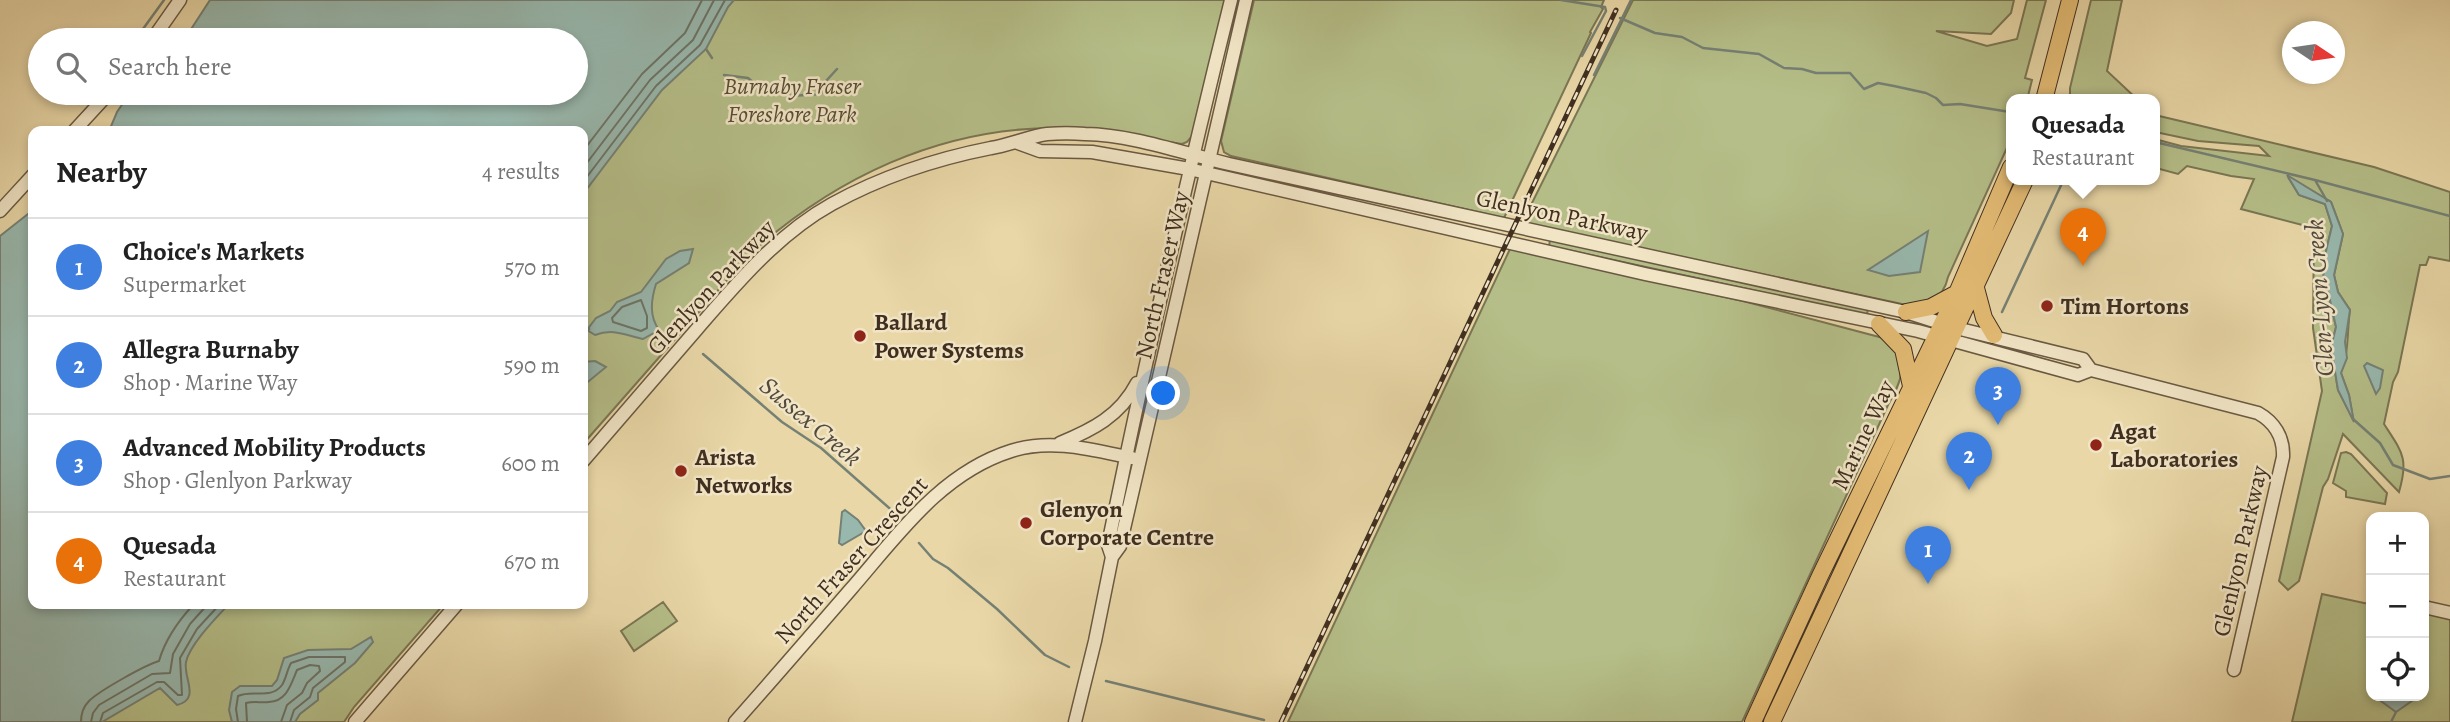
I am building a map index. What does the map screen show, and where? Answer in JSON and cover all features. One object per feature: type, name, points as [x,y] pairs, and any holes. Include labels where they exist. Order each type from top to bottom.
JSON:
[{"type":"main road","points":[[2046,94],[2070,0]]},
{"type":"main road","name":"Marine Way","points":[[1772,722],[1946,332],[1957,293],[2006,179]]},
{"type":"main road","name":"Marine Way","points":[[1754,722],[1911,386],[1976,288],[2023,185]]},
{"type":"main road","points":[[1976,288],[1984,318],[1994,335]]},
{"type":"main road","points":[[1906,312],[1931,307],[1957,293]]},
{"type":"main road","points":[[1880,324],[1903,349],[1911,386]]},
{"type":"street","points":[[160,28],[180,0]]},
{"type":"street","name":"North Fraser Way","points":[[1112,557],[1108,545],[1145,368],[1189,169],[1231,0]]},
{"type":"street","name":"North Fraser Way","points":[[1075,722],[1112,557],[1121,546],[1247,0]]},
{"type":"street","points":[[79,126],[98,105]]},
{"type":"street","name":"Glenlyon Parkway","points":[[588,455],[766,253],[831,204],[894,175],[943,158],[1018,143],[1045,134],[1086,134],[1122,138],[1906,312],[1946,332],[2078,375],[2091,370],[2254,411],[2265,417],[2279,434],[2283,457],[2234,670]]},
{"type":"street","name":"Glenlyon Parkway","points":[[1018,143],[1040,151],[1093,152],[1189,169],[1420,224],[1880,324],[1994,335],[2082,359],[2091,370]]},
{"type":"street","points":[[0,211],[28,180]]},
{"type":"street","points":[[1056,445],[1089,431],[1108,419],[1129,399],[1145,368]]},
{"type":"street","name":"North Fraser Crescent","points":[[735,722],[933,497],[956,478],[994,458],[1024,448],[1056,445],[1080,447],[1141,460]]},
{"type":"street","points":[[2429,608],[2450,613]]},
{"type":"street","points":[[355,722],[453,609]]},
{"type":"green space","name":"Burnaby Fraser Foreshore Park","points":[[705,0],[1225,0],[1193,135],[1187,142],[1182,144],[1071,128],[1012,130],[970,137],[930,148],[853,181],[782,227],[749,255],[588,438],[588,152]]},
{"type":"green space","points":[[1254,0],[1604,0],[1601,7],[1603,9],[1504,218],[1231,156],[1224,152],[1221,141]]},
{"type":"green space","points":[[1633,0],[2014,0],[2011,13],[1991,34],[1936,31],[1987,46],[2017,39],[2027,0],[2046,0],[2025,78],[2032,80],[2028,94],[2006,94],[2006,150],[1946,285],[1938,297],[1926,303],[1902,304],[1522,223]]},
{"type":"green space","points":[[2091,0],[2122,0],[2107,71],[2132,94],[2070,94]]},
{"type":"green space","points":[[2160,116],[2374,167],[2450,192],[2450,261],[2429,257],[2426,265],[2420,265],[2398,372],[2393,382],[2384,424],[2402,456],[2403,471],[2399,492],[2343,434],[2323,487],[2299,581],[2288,590],[2279,581],[2322,391],[2313,328],[2314,228],[2241,209],[2254,179],[2187,166],[2178,174],[2160,169],[2160,140],[2181,146],[2269,156],[2259,146],[2198,141],[2160,133]],"holes":[[[2288,177],[2331,202],[2343,234],[2334,275],[2338,292],[2350,310],[2347,350],[2341,373],[2349,395],[2353,419],[2338,390],[2331,347],[2336,327],[2328,291],[2326,251],[2332,226],[2325,204],[2299,195]]]},
{"type":"green space","points":[[1550,240],[1868,308],[1867,315],[1549,246]]},
{"type":"green space","points":[[1510,249],[1743,301],[1883,338],[1896,347],[1900,372],[1897,388],[1742,722],[1288,722]]},
{"type":"green space","points":[[2341,453],[2351,454],[2387,493],[2385,504],[2346,497],[2346,491],[2333,483]]},
{"type":"green space","points":[[2322,594],[2366,603],[2366,701],[2429,701],[2429,614],[2450,619],[2450,722],[2292,722]]},
{"type":"green space","points":[[663,602],[677,621],[634,651],[621,631]]},
{"type":"green space","points":[[188,609],[440,609],[344,722],[45,722],[162,662]]},
{"type":"water","points":[[210,0],[734,0],[706,49],[662,90],[588,187],[588,126],[111,126],[122,105],[588,105],[588,28],[192,28]]},
{"type":"water","points":[[2287,175],[2331,202],[2343,234],[2334,275],[2338,292],[2350,310],[2345,342],[2347,358],[2341,373],[2354,422],[2338,390],[2331,347],[2336,327],[2328,291],[2322,288],[2332,226],[2325,204],[2299,195]]},
{"type":"water","points":[[28,214],[28,609],[225,609],[189,655],[186,668],[190,693],[184,702],[177,705],[160,688],[102,722],[0,722],[0,236]]},
{"type":"water","points":[[1928,231],[1920,272],[1889,276],[1868,270]]},
{"type":"water","points":[[693,249],[689,263],[656,284],[652,308],[659,330],[643,339],[613,332],[595,335],[588,331],[596,318],[610,311],[617,302],[641,292],[666,259],[680,251]]},
{"type":"water","points":[[595,361],[606,367],[588,382],[588,362]]},
{"type":"water","points":[[2367,363],[2383,370],[2380,388],[2376,394],[2364,366]]},
{"type":"water","points":[[845,510],[858,520],[866,531],[842,545],[839,543],[842,512]]},
{"type":"water","points":[[371,637],[373,642],[355,663],[318,693],[318,700],[300,714],[295,722],[232,722],[229,710],[232,692],[240,686],[272,686],[277,680],[284,658],[308,650],[351,649]]},
{"type":"water","points":[[2381,701],[2412,701],[2396,712]]},
{"type":"waterway","points":[[144,28],[164,0]]},
{"type":"waterway","name":"Glen-Lyon Creek","points":[[1561,0],[1605,7],[1606,11],[1582,56]]},
{"type":"waterway","points":[[1594,75],[1631,0]]},
{"type":"waterway","name":"Glen-Lyon Creek","points":[[1620,18],[1655,33],[1682,37],[1703,48],[1759,54],[1784,68],[1816,73],[1850,73],[1864,89],[1878,83],[1926,93],[1943,105],[1960,104],[2006,111]]},
{"type":"waterway","points":[[706,49],[712,58]]},
{"type":"waterway","points":[[724,75],[748,78],[759,87],[790,96],[821,94],[826,81],[837,69]]},
{"type":"waterway","name":"Glen-Lyon Creek","points":[[2160,143],[2315,180],[2327,201]]},
{"type":"waterway","name":"Glen-Lyon Creek","points":[[2315,180],[2450,216]]},
{"type":"waterway","points":[[2002,312],[2061,185]]},
{"type":"waterway","name":"Sussex Creek","points":[[703,354],[782,422],[821,448],[896,514]]},
{"type":"waterway","name":"Glen-Lyon Creek","points":[[2353,419],[2380,443],[2393,465],[2430,479],[2450,476]]},
{"type":"waterway","name":"Sussex Creek","points":[[919,543],[933,559],[948,568],[997,609],[1045,655],[1069,667]]},
{"type":"waterway","name":"Sussex Creek","points":[[1106,681],[1264,720]]},
{"type":"waterway","points":[[2391,722],[2396,712]]},
{"type":"railway","points":[[1281,722],[1616,10]]},
{"type":"place","name":"Quesada","points":[[2083,266]]},
{"type":"place","name":"Tim Hortons","points":[[2047,306]]},
{"type":"place","name":"Ballard Power Systems","points":[[860,336]]},
{"type":"place","name":"Advanced Mobility Products","points":[[1998,425]]},
{"type":"place","name":"Agat Laboratories","points":[[2096,445]]},
{"type":"place","name":"Arista Networks","points":[[681,471]]},
{"type":"place","name":"Allegra Burnaby","points":[[1969,490]]},
{"type":"place","name":"Glenyon Corporate Centre","points":[[1026,523]]},
{"type":"place","name":"Choice's Markets","points":[[1928,584]]}]
